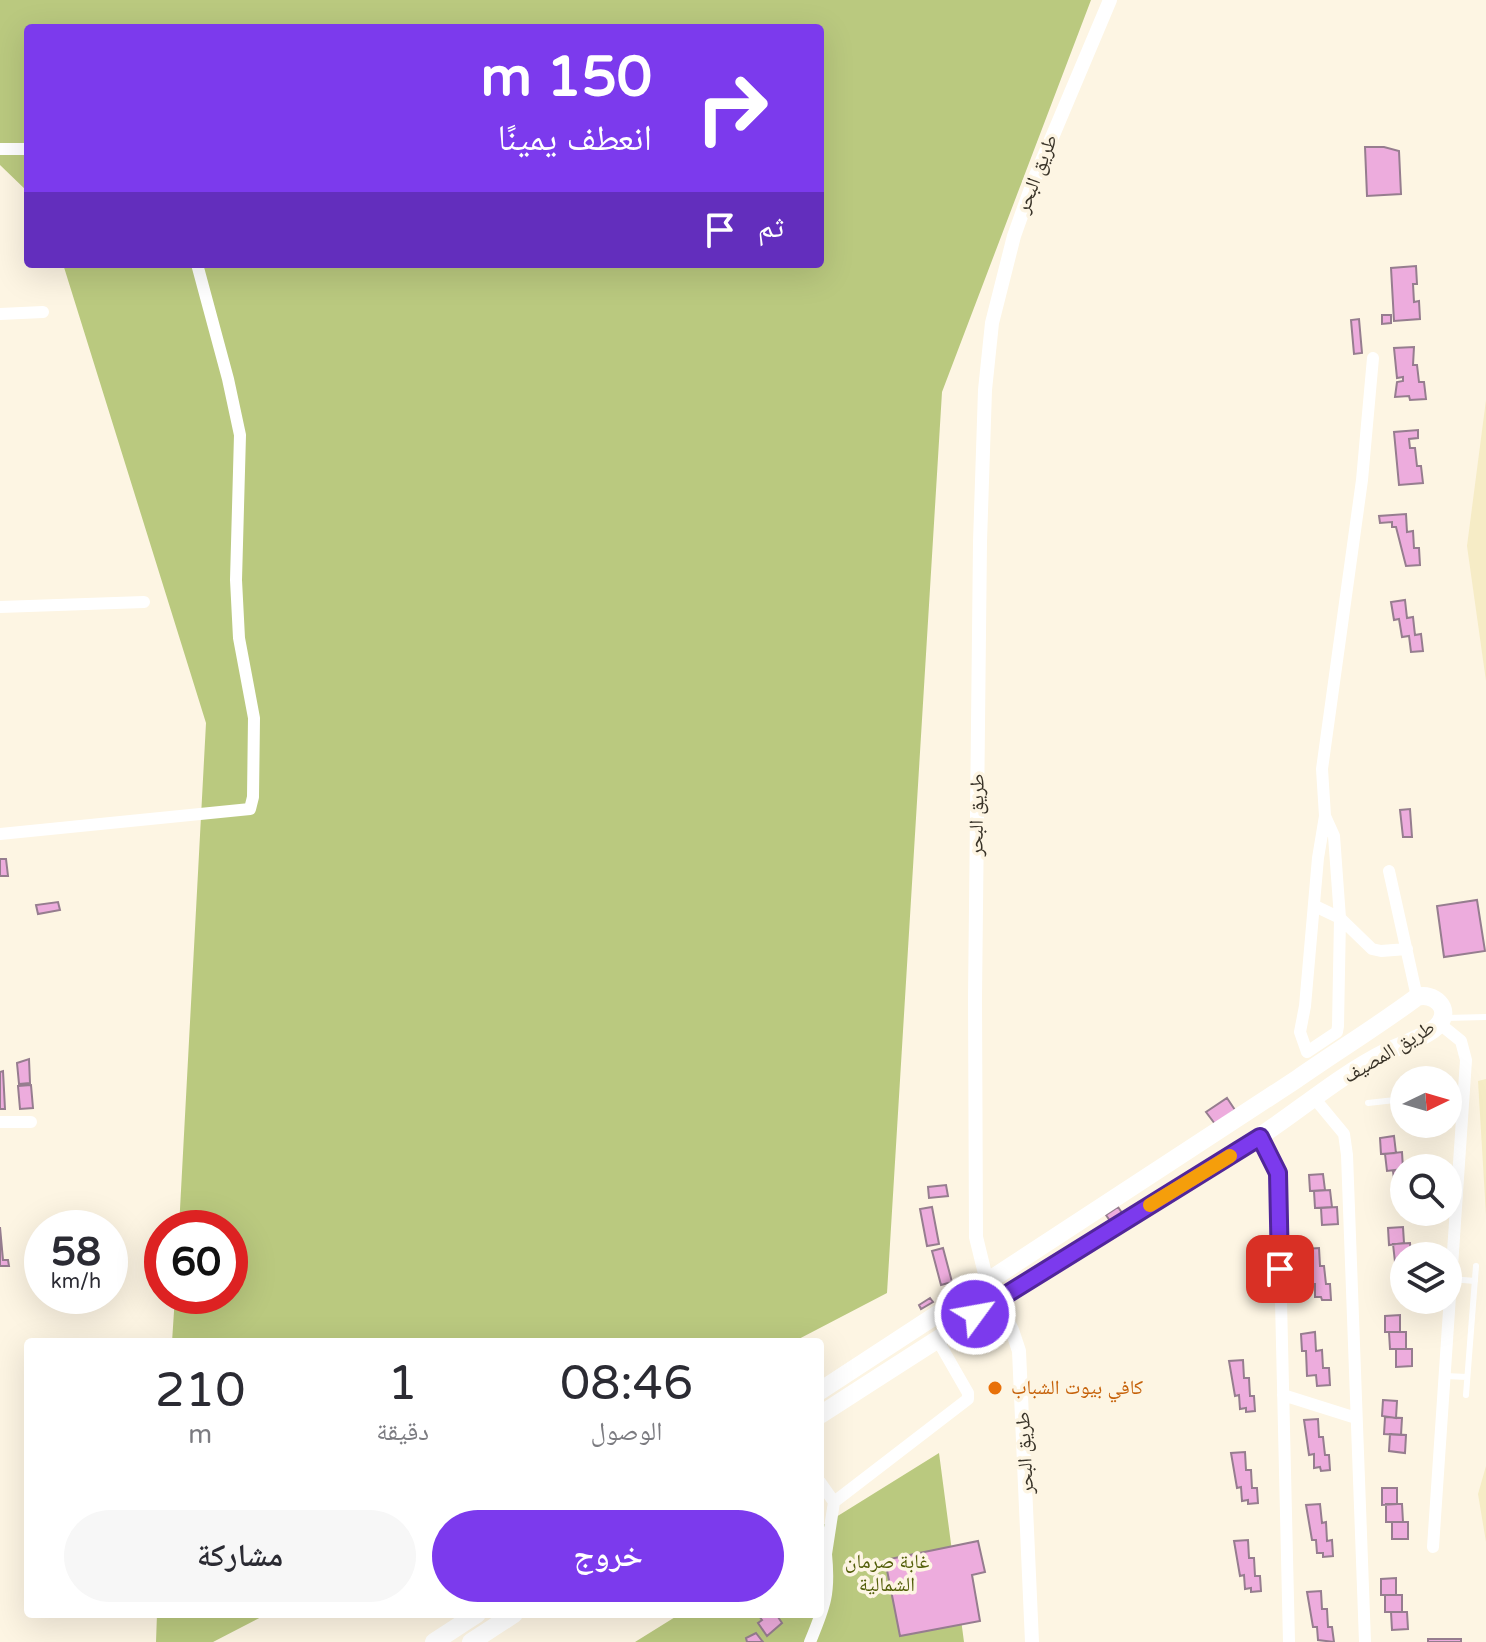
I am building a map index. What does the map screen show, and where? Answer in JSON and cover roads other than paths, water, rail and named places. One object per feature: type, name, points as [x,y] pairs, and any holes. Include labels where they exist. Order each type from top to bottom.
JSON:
[{"type":"main road","name":"طريق المصيف","points":[[824,1388],[1365,1035],[1417,997],[1428,996],[1438,1001],[1443,1012],[1441,1021],[1377,1057],[1260,1137],[995,1301],[824,1412]]},
{"type":"main road","points":[[1365,1035],[1377,1057]]},
{"type":"main road","points":[[1341,1048],[1354,1072]]},
{"type":"main road","points":[[434,1642],[471,1618]]},
{"type":"main road","points":[[471,1642],[508,1618]]},
{"type":"street","name":"طريق البحر","points":[[1032,1642],[1021,1367],[1016,1340],[987,1282],[976,1237],[980,542],[985,390],[992,323],[1014,236],[1034,180],[1110,0]]},
{"type":"street","points":[[0,149],[24,149]]},
{"type":"street","points":[[0,834],[250,809],[253,797],[254,718],[239,638],[236,580],[240,435],[198,268]]},
{"type":"street","points":[[0,314],[43,312]]},
{"type":"street","points":[[1325,816],[1334,836],[1340,918],[1337,1032],[1307,1052],[1300,1032],[1325,816],[1322,769],[1362,480],[1373,358]]},
{"type":"street","points":[[0,607],[144,602]]},
{"type":"street","points":[[1389,871],[1417,997]]},
{"type":"street","points":[[1315,906],[1340,918],[1372,949],[1407,949]]},
{"type":"street","points":[[1441,1021],[1464,1047],[1454,1242]]},
{"type":"street","points":[[1315,1099],[1344,1134],[1345,1140],[1365,1642]]},
{"type":"street","points":[[0,1122],[31,1122]]},
{"type":"street","points":[[1260,1137],[1278,1173],[1289,1642]]},
{"type":"street","points":[[1433,1547],[1449,1314]]},
{"type":"street","points":[[824,1550],[834,1502],[969,1397],[937,1339]]},
{"type":"street","points":[[1283,1395],[1356,1418]]},
{"type":"street","points":[[824,1488],[834,1502]]},
{"type":"street","points":[[824,1560],[829,1582],[824,1610]]},
{"type":"street","points":[[810,1642],[821,1618]]},
{"type":"lane","points":[[1441,1021],[1486,1017]]},
{"type":"lane","points":[[1368,1103],[1390,1101]]},
{"type":"lane","points":[[1466,1395],[1476,1266]]},
{"type":"lane","points":[[1462,1280],[1475,1281]]},
{"type":"lane","points":[[1445,1376],[1467,1377]]},
{"type":"place","name":"كافي بيوت الشباب","points":[[995,1388]]},
{"type":"park label","name":"غابة صرمان الشمالية","points":[[887,1574]]}]
